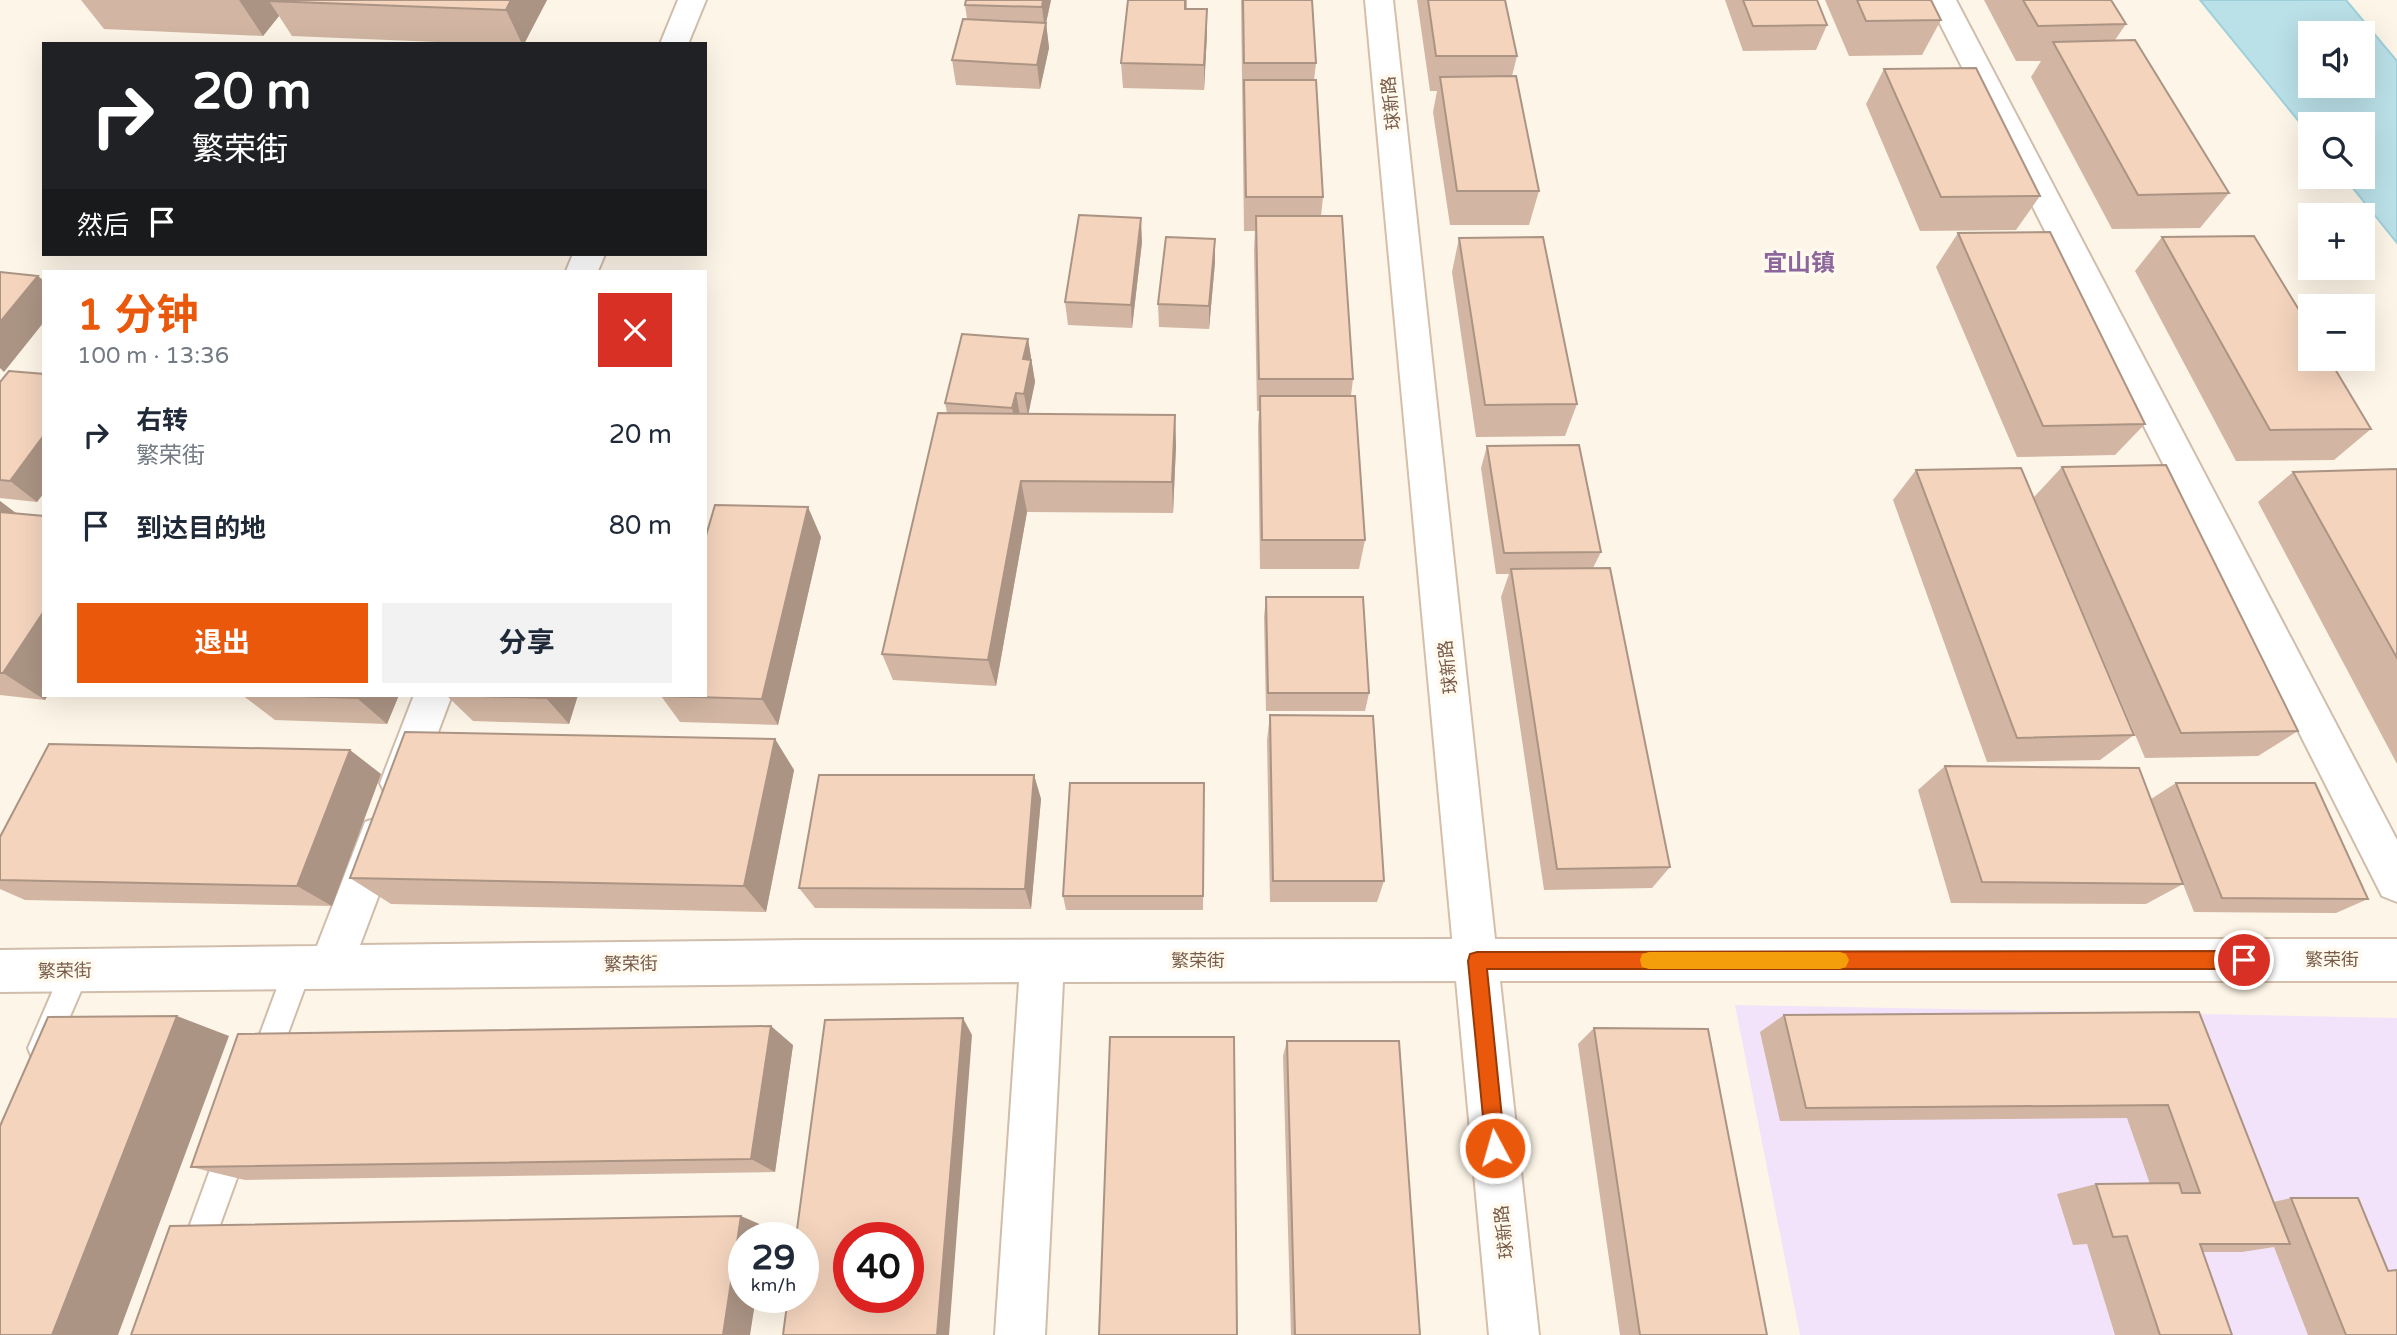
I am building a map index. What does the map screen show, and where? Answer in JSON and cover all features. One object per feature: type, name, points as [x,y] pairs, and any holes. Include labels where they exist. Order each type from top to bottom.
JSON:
[{"type":"street","points":[[675,42],[692,0]]},
{"type":"street","name":"球新路","points":[[1379,0],[1514,1335]]},
{"type":"street","points":[[1942,0],[2397,882]]},
{"type":"street","points":[[314,968],[432,697]]},
{"type":"street","name":"繁荣街","points":[[0,971],[1042,961],[2397,960]]},
{"type":"street","points":[[1020,1335],[1042,961]]},
{"type":"lane","points":[[184,1283],[250,1099],[314,968]]},
{"type":"lane","points":[[33,1070],[76,970]]},
{"type":"shaded area","points":[[1735,1005],[2397,1018],[2397,1335],[1800,1335]]},
{"type":"water","points":[[2200,0],[2346,0],[2364,21],[2298,21],[2298,98],[2375,98],[2375,35],[2397,61],[2397,243],[2375,216],[2375,203],[2365,203],[2354,189],[2375,189],[2375,112],[2298,112],[2298,120]]},
{"type":"building","points":[[270,0],[511,0],[506,10]]},
{"type":"building","points":[[966,0],[1043,0],[1042,7],[965,5]]},
{"type":"building","points":[[1128,0],[1185,0],[1185,9],[1207,9],[1204,65],[1121,63]]},
{"type":"building","points":[[1243,0],[1312,0],[1316,63],[1244,63]]},
{"type":"building","points":[[1428,0],[1505,0],[1517,56],[1436,56]]},
{"type":"building","points":[[1743,0],[1817,0],[1827,25],[1753,26]]},
{"type":"building","points":[[1857,0],[1931,0],[1941,20],[1866,21]]},
{"type":"building","points":[[2023,0],[2111,0],[2126,24],[2038,26]]},
{"type":"building","points":[[963,19],[1046,23],[1037,65],[952,60]]},
{"type":"building","points":[[2135,40],[2229,193],[2138,195],[2053,42]]},
{"type":"building","points":[[1976,68],[2040,196],[1941,197],[1884,69]]},
{"type":"building","points":[[1516,76],[1539,191],[1457,191],[1440,77]]},
{"type":"building","points":[[1244,80],[1316,80],[1323,197],[1246,197]]},
{"type":"building","points":[[1079,215],[1141,218],[1131,305],[1065,302]]},
{"type":"building","points":[[1256,216],[1342,216],[1353,379],[1259,379]]},
{"type":"building","points":[[2050,232],[2145,424],[2043,426],[1958,233]]},
{"type":"building","points":[[2254,236],[2298,308],[2298,371],[2336,371],[2371,429],[2270,430],[2162,237]]},
{"type":"building","points":[[1166,237],[1215,239],[1209,306],[1158,304]]},
{"type":"building","points":[[1543,237],[1577,404],[1485,405],[1459,238]]},
{"type":"building","points":[[0,272],[38,276],[0,322]]},
{"type":"building","points":[[962,334],[1028,339],[1023,359],[1031,360],[1024,394],[1016,393],[1012,408],[945,403]]},
{"type":"building","points":[[9,371],[42,374],[42,438],[10,481],[0,480],[0,382]]},
{"type":"building","points":[[1260,396],[1355,396],[1365,540],[1262,540]]},
{"type":"building","points":[[938,413],[1175,415],[1172,482],[1021,481],[988,660],[882,654]]},
{"type":"building","points":[[1579,445],[1601,552],[1504,553],[1487,446]]},
{"type":"building","points":[[2166,465],[2298,731],[2181,733],[2062,467]]},
{"type":"building","points":[[2021,468],[2134,735],[2017,738],[1916,470]]},
{"type":"building","points":[[2397,469],[2397,658],[2293,472]]},
{"type":"building","points":[[715,505],[808,507],[762,699],[695,697],[707,697],[707,532]]},
{"type":"building","points":[[0,512],[42,516],[42,614],[3,673],[0,673]]},
{"type":"building","points":[[1610,568],[1670,867],[1557,869],[1511,569]]},
{"type":"building","points":[[1266,597],[1363,597],[1369,693],[1268,693]]},
{"type":"building","points":[[1270,715],[1373,716],[1384,881],[1273,881]]},
{"type":"building","points":[[405,732],[775,739],[744,886],[350,878]]},
{"type":"building","points":[[49,744],[350,750],[297,886],[0,880],[0,837]]},
{"type":"building","points":[[1945,766],[2139,768],[2183,884],[1982,882]]},
{"type":"building","points":[[819,775],[1034,775],[1025,889],[799,888]]},
{"type":"building","points":[[1070,783],[1204,783],[1203,896],[1063,896]]},
{"type":"building","points":[[2176,783],[2315,783],[2368,899],[2222,898]]},
{"type":"building","points":[[2199,1012],[2290,1244],[2200,1244],[2232,1335],[2160,1335],[2127,1236],[2113,1237],[2096,1184],[2179,1183],[2182,1193],[2200,1193],[2168,1105],[1806,1108],[1784,1015]]},
{"type":"building","points":[[177,1016],[52,1335],[0,1335],[0,1126],[48,1017]]},
{"type":"building","points":[[963,1018],[937,1335],[783,1335],[786,1313],[819,1313],[819,1222],[798,1222],[825,1020]]},
{"type":"building","points":[[771,1026],[751,1159],[191,1167],[238,1034]]},
{"type":"building","points":[[1594,1028],[1708,1029],[1767,1335],[1640,1335]]},
{"type":"building","points":[[1110,1037],[1234,1037],[1237,1335],[1099,1335]]},
{"type":"building","points":[[1287,1041],[1399,1041],[1420,1335],[1295,1335]]},
{"type":"building","points":[[2291,1198],[2358,1198],[2388,1271],[2397,1270],[2397,1335],[2346,1335]]},
{"type":"building","points":[[741,1216],[740,1222],[728,1222],[728,1302],[723,1335],[131,1335],[170,1226]]},
{"type":"slow traffic","points":[[1649,960],[1840,960]]},
{"type":"district","name":"宜山镇","points":[[1799,263]]},
{"type":"route","points":[[1495,1148],[1477,961],[2244,960]]}]
